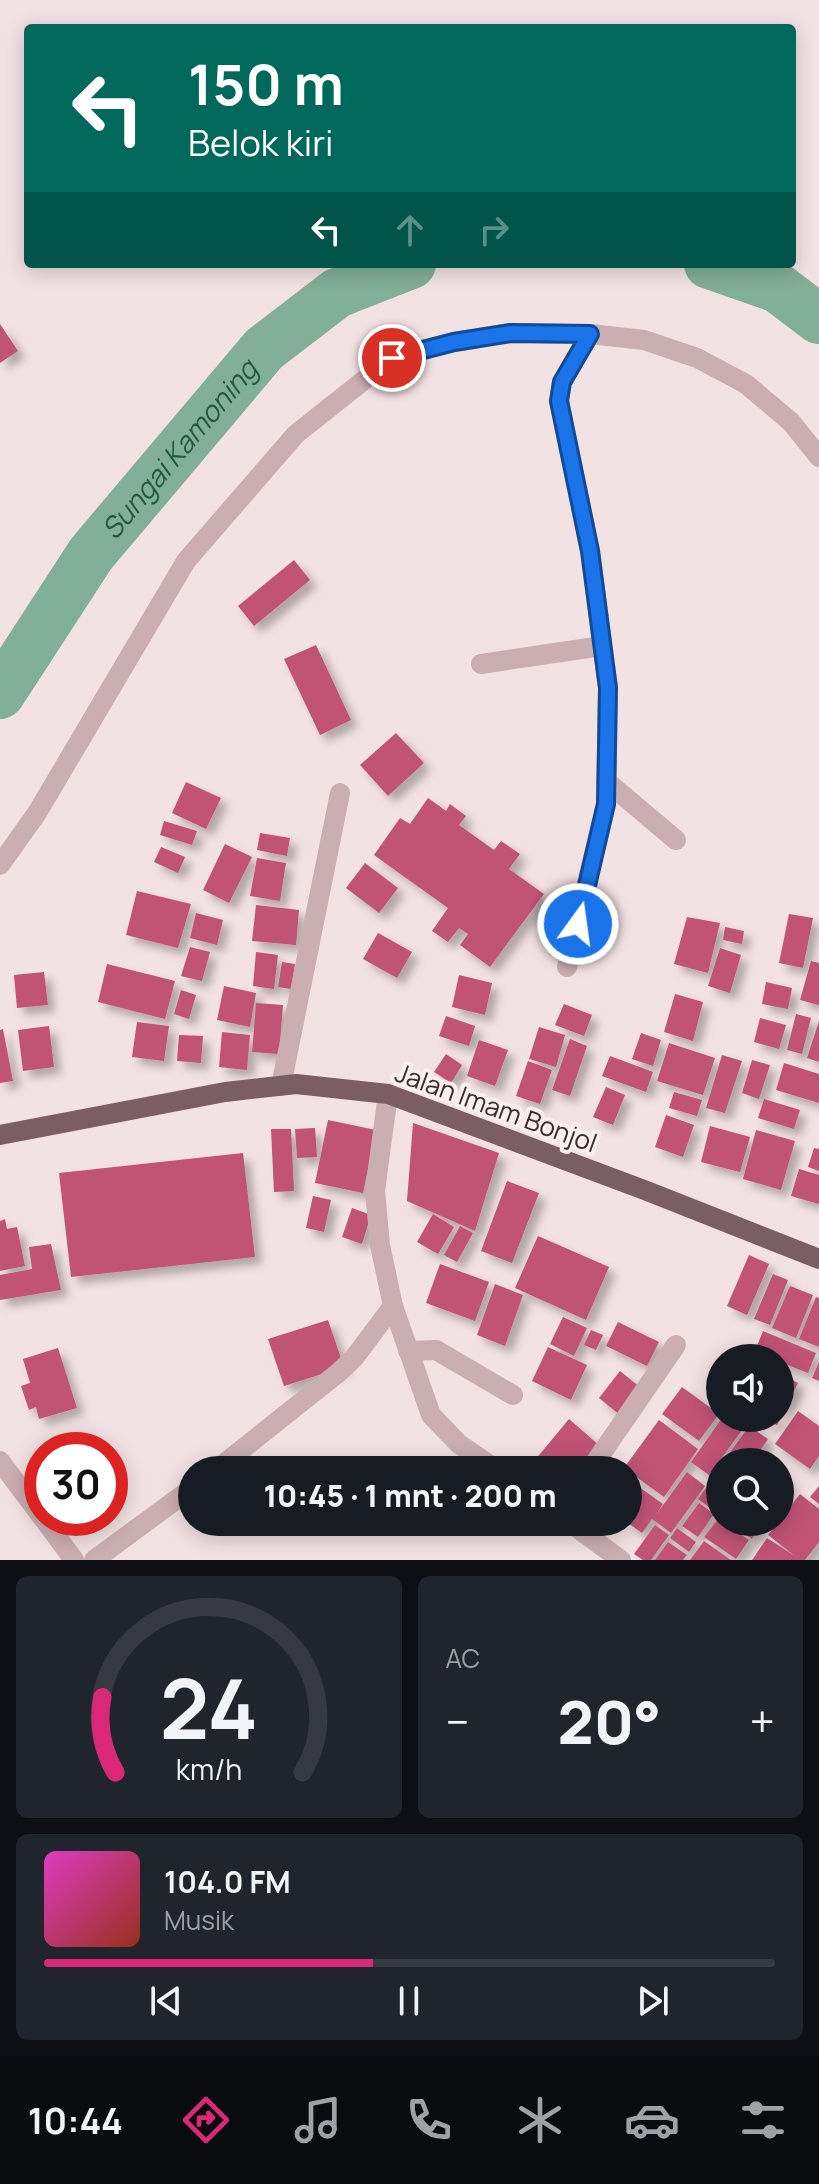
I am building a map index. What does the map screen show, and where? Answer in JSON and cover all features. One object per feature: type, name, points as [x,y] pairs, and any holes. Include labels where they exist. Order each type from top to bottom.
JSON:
[{"type":"main road","name":"Jalan Imam Bonjol","points":[[0,1135],[225,1092],[296,1084],[388,1094],[819,1259]]},
{"type":"street","points":[[0,865],[37,813],[186,561],[296,434],[392,358],[454,342],[511,333],[590,334],[644,340],[697,358],[746,384],[791,422],[819,457]]},
{"type":"street","points":[[567,967],[606,804],[608,688],[590,551],[559,401],[562,382],[590,334]]},
{"type":"street","points":[[481,664],[602,646]]},
{"type":"street","points":[[606,781],[676,840]]},
{"type":"street","points":[[281,1086],[340,793]]},
{"type":"street","points":[[388,1094],[375,1191],[380,1245],[393,1306],[431,1415],[459,1444],[477,1456]]},
{"type":"street","points":[[234,1456],[354,1358],[393,1306]]},
{"type":"street","points":[[600,1456],[676,1345]]},
{"type":"street","points":[[408,1351],[436,1350],[513,1395]]},
{"type":"street","points":[[0,1461],[24,1493]]},
{"type":"street","points":[[94,1560],[178,1498]]},
{"type":"street","points":[[56,1536],[74,1560]]},
{"type":"street","points":[[588,1536],[621,1560]]},
{"type":"building","points":[[0,324],[18,351],[0,363]]},
{"type":"building","points":[[294,560],[310,580],[254,626],[238,606]]},
{"type":"building","points":[[316,645],[351,720],[320,735],[284,659]]},
{"type":"building","points":[[396,733],[424,763],[388,796],[360,765]]},
{"type":"building","points":[[186,782],[221,798],[206,829],[172,813]]},
{"type":"building","points":[[428,798],[446,811],[450,804],[466,816],[459,825],[494,850],[501,841],[520,854],[509,869],[544,894],[490,967],[460,945],[468,934],[459,928],[448,942],[432,931],[448,908],[374,855],[400,818],[410,824]]},
{"type":"building","points":[[164,821],[197,831],[192,845],[160,835]]},
{"type":"building","points":[[260,833],[290,838],[287,856],[257,850]]},
{"type":"building","points":[[225,844],[252,857],[229,903],[203,890]]},
{"type":"building","points":[[161,847],[185,857],[178,873],[154,862]]},
{"type":"building","points":[[257,858],[286,863],[280,901],[250,896]]},
{"type":"building","points":[[365,863],[398,888],[379,913],[346,888]]},
{"type":"building","points":[[137,891],[191,904],[178,948],[126,935]]},
{"type":"building","points":[[256,905],[299,910],[296,945],[252,941]]},
{"type":"building","points":[[196,913],[223,920],[217,945],[190,938]]},
{"type":"building","points":[[789,914],[813,918],[803,968],[779,963]]},
{"type":"building","points":[[687,917],[720,923],[708,973],[674,964]]},
{"type":"building","points":[[725,927],[744,931],[742,944],[723,940]]},
{"type":"building","points":[[378,933],[412,952],[397,978],[363,959]]},
{"type":"building","points":[[190,947],[210,952],[202,981],[181,976]]},
{"type":"building","points":[[720,948],[741,955],[730,993],[708,986]]},
{"type":"building","points":[[256,952],[278,955],[274,989],[253,986]]},
{"type":"building","points":[[811,961],[819,963],[819,1005],[800,1000]]},
{"type":"building","points":[[282,962],[295,964],[291,989],[278,987]]},
{"type":"building","points":[[107,964],[175,981],[165,1019],[98,1002]]},
{"type":"building","points":[[44,972],[48,1005],[17,1008],[14,975]]},
{"type":"building","points":[[459,975],[492,983],[485,1015],[452,1007]]},
{"type":"building","points":[[766,982],[792,988],[788,1009],[762,1004]]},
{"type":"building","points":[[224,986],[256,993],[250,1027],[217,1020]]},
{"type":"building","points":[[181,990],[196,995],[189,1019],[174,1014]]},
{"type":"building","points":[[675,994],[703,1002],[693,1041],[664,1032]]},
{"type":"building","points":[[256,1003],[283,1005],[279,1054],[252,1052]]},
{"type":"building","points":[[564,1004],[592,1015],[584,1036],[555,1025]]},
{"type":"building","points":[[796,1014],[811,1018],[802,1054],[787,1050]]},
{"type":"building","points":[[446,1016],[475,1026],[469,1046],[439,1036]]},
{"type":"building","points":[[760,1018],[786,1025],[779,1049],[754,1042]]},
{"type":"building","points":[[819,1021],[819,1062],[807,1058]]},
{"type":"building","points":[[137,1022],[169,1026],[164,1061],[132,1057]]},
{"type":"building","points":[[49,1026],[54,1067],[23,1071],[18,1030]]},
{"type":"building","points":[[539,1027],[565,1035],[556,1067],[529,1059]]},
{"type":"building","points":[[3,1029],[13,1081],[0,1083],[0,1030]]},
{"type":"building","points":[[222,1032],[250,1035],[247,1070],[219,1067]]},
{"type":"building","points":[[641,1033],[661,1040],[653,1066],[632,1059]]},
{"type":"building","points":[[179,1035],[203,1036],[201,1063],[177,1061]]},
{"type":"building","points":[[570,1039],[587,1046],[570,1096],[552,1090]]},
{"type":"building","points":[[479,1040],[508,1050],[495,1086],[467,1076]]},
{"type":"building","points":[[669,1043],[715,1058],[703,1095],[657,1081]]},
{"type":"building","points":[[446,1054],[462,1065],[451,1083],[434,1072]]},
{"type":"building","points":[[722,1055],[742,1061],[725,1113],[706,1108]]},
{"type":"building","points":[[610,1056],[653,1072],[646,1092],[602,1076]]},
{"type":"building","points":[[752,1060],[770,1065],[759,1099],[742,1093]]},
{"type":"building","points":[[528,1061],[552,1070],[540,1104],[516,1096]]},
{"type":"building","points":[[784,1063],[819,1074],[819,1103],[776,1090]]},
{"type":"building","points":[[606,1087],[625,1095],[613,1125],[593,1117]]},
{"type":"building","points":[[674,1092],[702,1100],[697,1116],[669,1108]]},
{"type":"building","points":[[764,1099],[800,1110],[794,1129],[758,1118]]},
{"type":"building","points":[[666,1115],[694,1125],[683,1157],[655,1147]]},
{"type":"building","points":[[328,1120],[376,1130],[363,1193],[315,1183]]},
{"type":"building","points":[[413,1123],[499,1153],[475,1231],[407,1201]]},
{"type":"building","points":[[710,1126],[750,1137],[740,1172],[701,1162]]},
{"type":"building","points":[[315,1128],[317,1157],[297,1158],[295,1129]]},
{"type":"building","points":[[271,1129],[291,1129],[294,1191],[274,1192]]},
{"type":"building","points":[[756,1130],[795,1141],[781,1190],[743,1179]]},
{"type":"building","points":[[814,1148],[819,1149],[819,1171],[808,1167]]},
{"type":"building","points":[[243,1153],[255,1257],[71,1277],[59,1173]]},
{"type":"building","points":[[799,1169],[819,1175],[819,1204],[791,1196]]},
{"type":"building","points":[[507,1181],[539,1193],[512,1263],[481,1251]]},
{"type":"building","points":[[313,1196],[331,1200],[324,1232],[306,1228]]},
{"type":"building","points":[[352,1208],[371,1215],[362,1244],[342,1237]]},
{"type":"building","points":[[433,1214],[454,1227],[438,1254],[417,1242]]},
{"type":"building","points":[[5,1219],[7,1229],[17,1227],[25,1266],[0,1271],[0,1221]]},
{"type":"building","points":[[460,1226],[473,1233],[457,1262],[444,1255]]},
{"type":"building","points":[[538,1236],[609,1267],[586,1320],[515,1288]]},
{"type":"building","points":[[51,1244],[61,1290],[0,1300],[0,1275],[32,1269],[29,1247]]},
{"type":"building","points":[[749,1255],[769,1264],[747,1315],[727,1306]]},
{"type":"building","points":[[440,1264],[489,1282],[475,1321],[426,1303]]},
{"type":"building","points":[[773,1274],[788,1280],[770,1325],[754,1319]]},
{"type":"building","points":[[495,1284],[523,1295],[505,1346],[477,1335]]},
{"type":"building","points":[[790,1286],[813,1295],[796,1338],[772,1328]]},
{"type":"building","points":[[816,1297],[819,1298],[819,1347],[799,1339]]},
{"type":"building","points":[[563,1317],[587,1328],[574,1356],[550,1344]]},
{"type":"building","points":[[328,1320],[344,1367],[284,1386],[268,1339]]},
{"type":"building","points":[[618,1322],[659,1342],[647,1366],[606,1346]]},
{"type":"building","points":[[591,1330],[603,1335],[596,1350],[584,1345]]},
{"type":"building","points":[[763,1331],[816,1353],[808,1373],[794,1368],[794,1344],[758,1344]]},
{"type":"building","points":[[548,1347],[587,1365],[571,1400],[532,1381]]},
{"type":"building","points":[[58,1348],[77,1408],[39,1419],[36,1407],[29,1410],[21,1386],[30,1383],[23,1359]]},
{"type":"building","points":[[819,1362],[819,1381],[812,1378]]},
{"type":"building","points":[[620,1371],[641,1388],[620,1415],[599,1398]]},
{"type":"building","points":[[682,1387],[706,1405],[706,1432],[699,1441],[662,1414]]},
{"type":"building","points":[[798,1411],[819,1426],[819,1456],[810,1469],[794,1458],[794,1448],[781,1448],[775,1444],[783,1432],[794,1432],[794,1417]]},
{"type":"building","points":[[569,1419],[600,1446],[592,1456],[538,1456]]},
{"type":"building","points":[[659,1420],[698,1449],[664,1497],[642,1481],[642,1456],[633,1456]]},
{"type":"building","points":[[712,1432],[741,1432],[729,1448],[706,1448],[706,1473],[691,1462]]},
{"type":"building","points":[[745,1432],[758,1432],[768,1439],[762,1448],[733,1448]]},
{"type":"building","points":[[687,1472],[705,1486],[671,1533],[652,1519],[642,1533],[642,1489],[663,1504],[656,1515]]},
{"type":"building","points":[[819,1486],[819,1504],[810,1497]]},
{"type":"building","points":[[706,1488],[706,1505],[698,1499]]},
{"type":"building","points":[[800,1494],[819,1509],[819,1542],[805,1560],[752,1560],[767,1538],[795,1556],[769,1536],[794,1536],[794,1502]]},
{"type":"building","points":[[699,1503],[706,1508],[706,1526],[698,1537],[682,1526]]},
{"type":"building","points":[[655,1525],[669,1535],[651,1560],[643,1560],[634,1554]]},
{"type":"building","points":[[677,1528],[696,1542],[689,1552],[670,1538]]},
{"type":"building","points":[[706,1534],[743,1536],[749,1540],[736,1559],[704,1537]]},
{"type":"building","points":[[704,1541],[731,1560],[690,1560]]},
{"type":"building","points":[[668,1542],[687,1555],[683,1560],[655,1560]]},
{"type":"waterway","name":"Sungai Kamoning","points":[[0,694],[91,554],[264,349],[337,293],[401,268]]},
{"type":"waterway","name":"Sungai Kamoning","points":[[720,268],[778,288],[819,319]]},
{"type":"route","points":[[392,358],[454,342],[511,333],[557,336],[590,334],[562,382],[559,401],[590,551],[608,688],[606,804],[578,924]]}]
